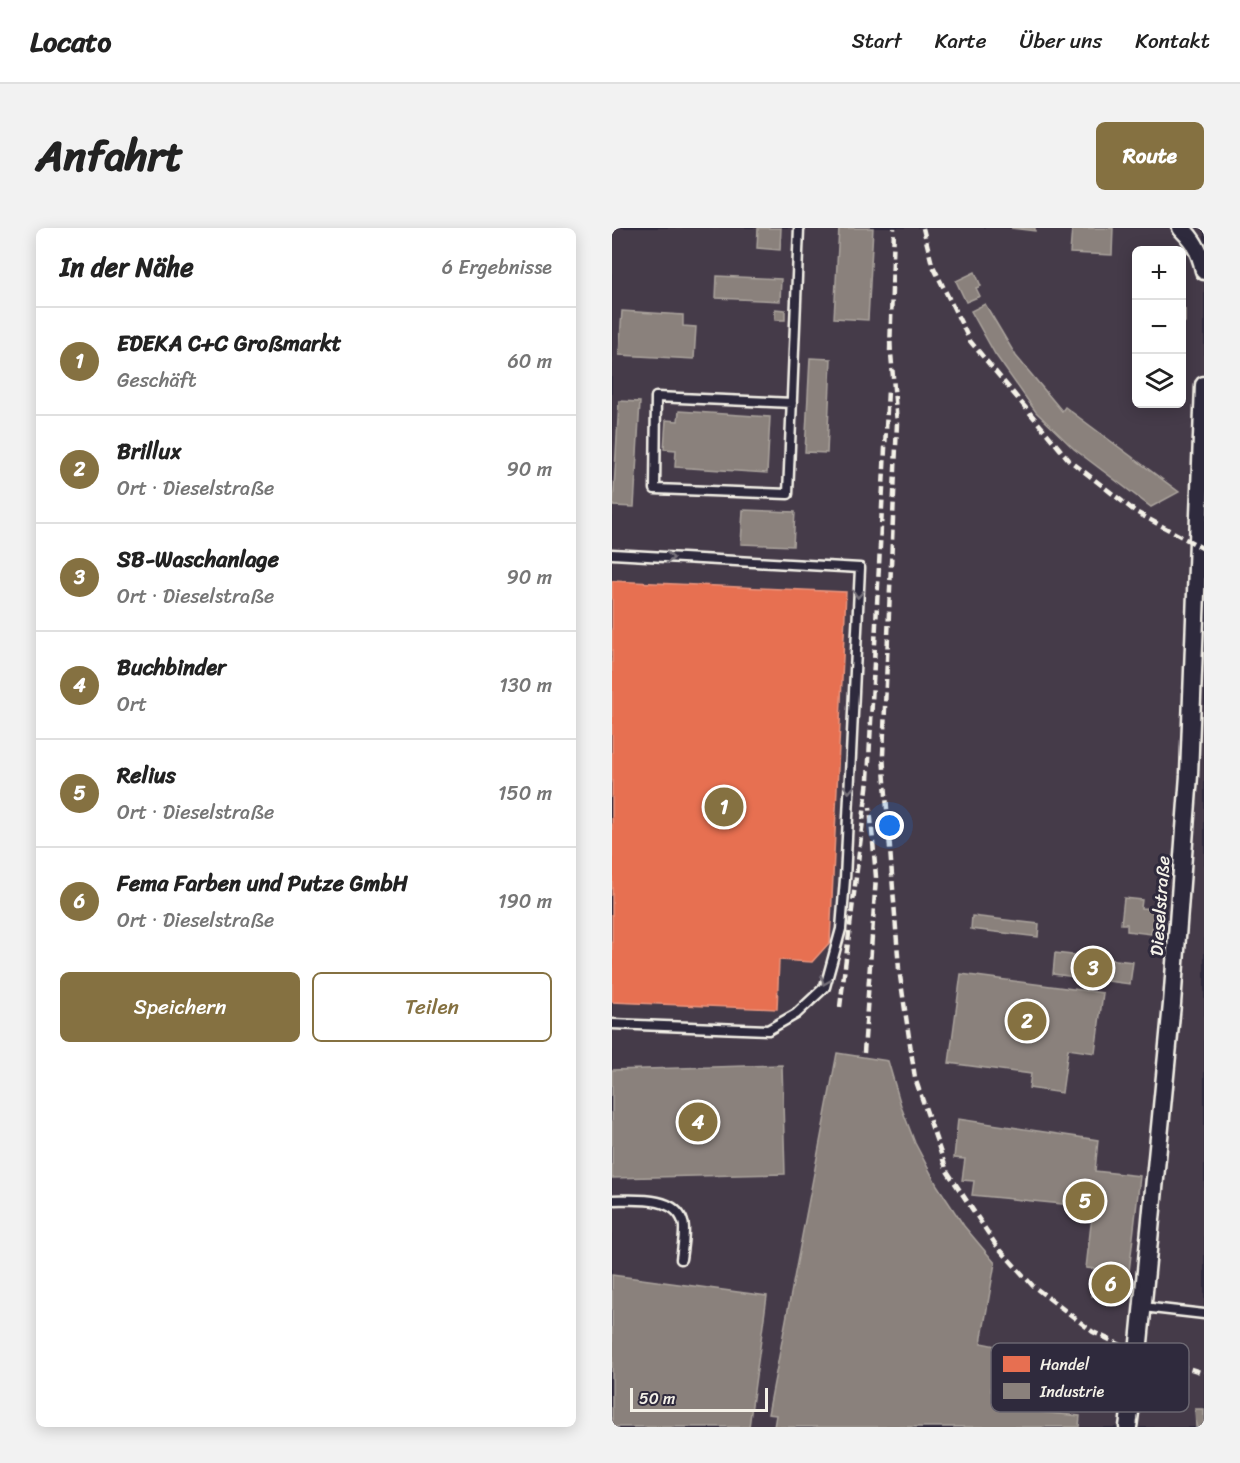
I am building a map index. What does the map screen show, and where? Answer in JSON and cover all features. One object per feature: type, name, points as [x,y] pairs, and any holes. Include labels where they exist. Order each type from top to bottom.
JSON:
[{"type":"street","points":[[1192,233],[1204,271]]},
{"type":"street","name":"Dieselstraße","points":[[1138,1343],[1172,1004],[1190,775],[1204,385]]},
{"type":"street","name":"Dieselstraße","points":[[1128,1427],[1130,1412]]},
{"type":"lane","points":[[792,403],[656,397],[655,489],[788,494],[792,403],[799,228]]},
{"type":"lane","points":[[612,554],[860,568],[841,929],[825,987],[796,1014],[768,1030],[612,1024]]},
{"type":"lane","points":[[612,1200],[650,1199],[673,1208],[684,1222],[681,1260]]},
{"type":"lane","points":[[1143,1307],[1204,1314]]},
{"type":"shaded area","points":[[612,228],[1204,228],[1204,1427],[612,1427]]},
{"type":"building: Handel","points":[[612,581],[846,592],[830,942],[812,962],[779,960],[777,1009],[612,1002]]},
{"type":"building: Industrie","points":[[758,228],[781,228],[780,250],[757,248]]},
{"type":"building: Industrie","points":[[839,228],[873,228],[868,320],[834,318]]},
{"type":"building: Industrie","points":[[1011,228],[1035,228],[1035,231]]},
{"type":"building: Industrie","points":[[1072,228],[1113,228],[1112,255],[1070,253]]},
{"type":"building: Industrie","points":[[975,272],[981,286],[976,288],[980,296],[966,302],[956,281]]},
{"type":"building: Industrie","points":[[717,276],[781,279],[780,301],[716,298]]},
{"type":"building: Industrie","points":[[985,304],[1016,356],[1062,411],[1065,407],[1179,492],[1151,507],[1074,449],[1036,412],[995,354],[971,311]]},
{"type":"building: Industrie","points":[[775,309],[785,310],[785,320],[775,320]]},
{"type":"building: Industrie","points":[[622,311],[683,315],[683,326],[696,327],[694,359],[619,355]]},
{"type":"building: Industrie","points":[[810,358],[831,359],[827,453],[805,452]]},
{"type":"building: Industrie","points":[[619,401],[640,402],[634,507],[613,506]]},
{"type":"building: Industrie","points":[[679,411],[770,417],[767,473],[675,467],[676,450],[664,449],[666,420],[678,421]]},
{"type":"building: Industrie","points":[[743,510],[795,512],[793,546],[741,544]]},
{"type":"building: Industrie","points":[[1124,898],[1142,900],[1141,908],[1156,909],[1155,915],[1158,916],[1156,928],[1152,928],[1151,934],[1127,931],[1127,924],[1121,924]]},
{"type":"building: Industrie","points":[[972,916],[1039,924],[1038,937],[971,929]]},
{"type":"building: Industrie","points":[[1055,953],[1133,962],[1130,984],[1053,974]]},
{"type":"building: Industrie","points":[[961,974],[1103,993],[1095,1053],[1068,1049],[1062,1093],[1029,1088],[1031,1074],[949,1063]]},
{"type":"building: Industrie","points":[[837,1053],[888,1061],[915,1143],[937,1185],[964,1226],[995,1263],[981,1343],[991,1345],[991,1412],[1040,1412],[1080,1416],[1079,1427],[774,1427],[776,1415],[768,1414]]},
{"type":"building: Industrie","points":[[782,1065],[785,1174],[612,1178],[612,1070]]},
{"type":"building: Industrie","points":[[958,1119],[1098,1140],[1095,1171],[1140,1176],[1129,1272],[1086,1268],[1093,1207],[972,1195],[974,1181],[962,1180],[965,1159],[954,1158]]},
{"type":"building: Industrie","points":[[1095,1269],[1129,1272],[1127,1299],[1092,1296]]},
{"type":"building: Industrie","points":[[612,1275],[767,1296],[749,1427],[612,1427]]},
{"type":"building: Industrie","points":[[1195,1409],[1204,1409],[1204,1427],[1196,1427]]},
{"type":"railway","points":[[890,351],[894,228]]},
{"type":"railway","points":[[923,228],[932,264],[970,341],[1069,460],[1136,512],[1204,549]]},
{"type":"railway","points":[[890,342],[897,423],[883,755],[899,969],[915,1078],[947,1171],[996,1245],[1033,1286],[1093,1332],[1117,1343]]},
{"type":"railway","points":[[840,1007],[868,780],[888,390]]},
{"type":"railway","points":[[864,1053],[876,877],[870,807]]},
{"type":"railway","points":[[1189,1368],[1204,1373]]},
{"type":"place","name":"EDEKA C+C Großmarkt","points":[[724,807]]},
{"type":"place","name":"SB-Waschanlage","points":[[1093,968]]},
{"type":"place","name":"Brillux","points":[[1027,1021]]},
{"type":"place","name":"Buchbinder","points":[[698,1122]]},
{"type":"place","name":"Relius","points":[[1085,1201]]},
{"type":"place","name":"Fema Farben und Putze GmbH","points":[[1111,1284]]}]
